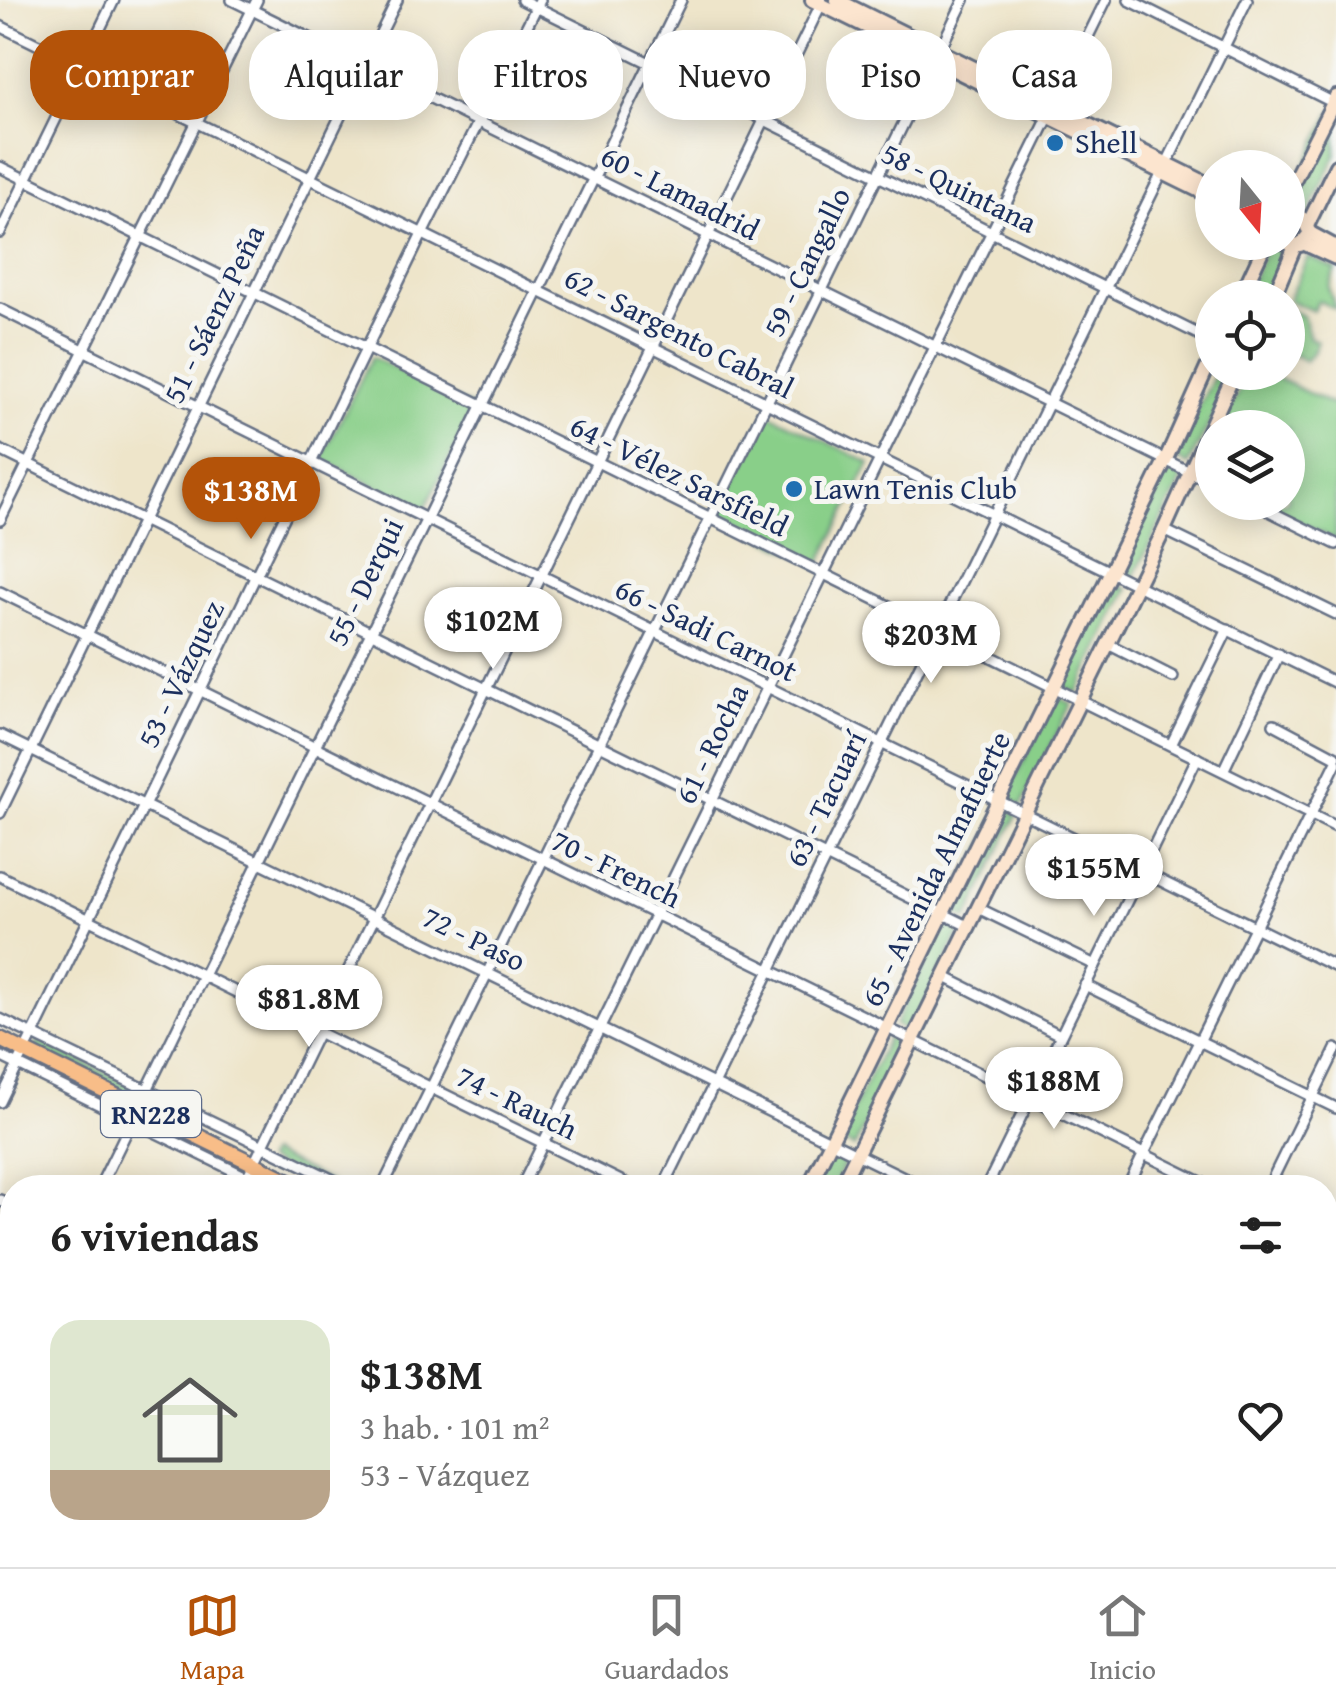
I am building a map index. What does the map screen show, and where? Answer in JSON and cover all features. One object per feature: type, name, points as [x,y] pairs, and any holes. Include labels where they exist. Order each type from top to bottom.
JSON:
[{"type":"highway","name":"RN228","points":[[0,1039],[22,1058],[266,1175]]},
{"type":"main road","points":[[838,0],[891,30]]},
{"type":"main road","points":[[819,2],[880,30]]},
{"type":"main road","points":[[1305,159],[1335,101]]},
{"type":"main road","points":[[1067,120],[1195,179]]},
{"type":"main road","points":[[1305,228],[1336,166]]},
{"type":"main road","points":[[1166,168],[1195,187]]},
{"type":"main road","points":[[1305,239],[1336,247]]},
{"type":"main road","points":[[1305,241],[1336,258]]},
{"type":"main road","name":"65 - Avenida Almafuerte","points":[[815,1175],[1197,390]]},
{"type":"main road","name":"65 - Avenida Almafuerte","points":[[846,1175],[1136,588],[1227,390]]},
{"type":"street","points":[[99,30],[114,0]]},
{"type":"street","name":"60 - Lamadrid","points":[[232,0],[255,5],[302,30]]},
{"type":"street","name":"51 - Sáenz Peña","points":[[382,30],[397,0]]},
{"type":"street","name":"58 - Quintana","points":[[522,0],[539,4],[643,58]]},
{"type":"street","name":"55 - Derqui","points":[[665,30],[680,0]]},
{"type":"street","name":"59 - Cangallo","points":[[950,30],[964,0]]},
{"type":"street","name":"61 - Rocha","points":[[1091,30],[1106,0]]},
{"type":"street","points":[[1129,0],[1335,101]]},
{"type":"street","name":"63 - Tacuarí","points":[[669,1175],[1247,0]]},
{"type":"street","points":[[806,30],[819,2]]},
{"type":"street","name":"53 - Vázquez","points":[[526,30],[539,4]]},
{"type":"street","points":[[0,520],[255,5]]},
{"type":"street","name":"62 - Sargento Cabral","points":[[0,26],[30,41]]},
{"type":"street","name":"55 - Derqui","points":[[105,1175],[643,76]]},
{"type":"street","points":[[0,233],[55,120]]},
{"type":"street","name":"62 - Sargento Cabral","points":[[189,120],[1336,683]]},
{"type":"street","name":"51 - Sáenz Peña","points":[[0,814],[337,120]]},
{"type":"street","name":"60 - Lamadrid","points":[[480,120],[707,236],[1195,474]]},
{"type":"street","name":"53 - Vázquez","points":[[0,1102],[480,120]]},
{"type":"street","points":[[248,1175],[764,120]]},
{"type":"street","name":"58 - Quintana","points":[[764,120],[1195,332]]},
{"type":"street","name":"59 - Cangallo","points":[[388,1175],[905,120]]},
{"type":"street","name":"61 - Rocha","points":[[528,1175],[1046,120]]},
{"type":"street","name":"64 - Vélez Sarsfield","points":[[0,167],[1336,827]]},
{"type":"street","name":"66 - Sadi Carnot","points":[[0,309],[1336,967]]},
{"type":"street","points":[[0,450],[970,927]]},
{"type":"street","points":[[1287,520],[1336,544]]},
{"type":"street","points":[[1164,530],[1336,614]]},
{"type":"street","name":"70 - French","points":[[0,592],[1187,1175]]},
{"type":"street","points":[[1171,745],[1228,629]]},
{"type":"street","points":[[1108,644],[1173,677]]},
{"type":"street","points":[[1224,769],[1279,654]]},
{"type":"street","points":[[1132,1175],[1336,760],[1274,724]]},
{"type":"street","name":"72 - Paso","points":[[0,735],[897,1175]]},
{"type":"street","points":[[992,1175],[1197,758]]},
{"type":"street","name":"74 - Rauch","points":[[0,876],[607,1175]]},
{"type":"street","points":[[980,909],[1093,964]]},
{"type":"street","points":[[945,977],[1060,1035]]},
{"type":"street","points":[[1085,985],[1336,1108]]},
{"type":"street","points":[[0,1019],[324,1175]]},
{"type":"street","points":[[1275,1175],[1336,1049]]},
{"type":"street","points":[[0,1056],[22,1058]]},
{"type":"street","points":[[251,1170],[256,1175]]},
{"type":"green space","points":[[1331,113],[1336,115],[1336,155],[1307,216],[1305,165]]},
{"type":"green space","points":[[1308,256],[1336,269],[1328,287],[1336,309],[1318,301],[1313,311],[1305,307],[1305,280],[1297,280]]},
{"type":"green space","points":[[1261,260],[1281,260],[1274,280],[1251,280]]},
{"type":"green space","points":[[1305,322],[1310,338],[1317,341],[1305,361]]},
{"type":"green space","points":[[372,357],[475,408],[424,510],[321,459]]},
{"type":"green space","points":[[1207,390],[1227,390],[1217,410],[1197,410]]},
{"type":"green space","points":[[1240,390],[1302,390],[1336,406],[1336,540],[1295,520],[1305,520],[1305,410],[1229,410]]},
{"type":"green space","name":"Lawn Tenis Club","points":[[768,413],[870,463],[819,565],[717,516]]},
{"type":"green space","points":[[1195,414],[1195,452],[1188,465],[1173,456]]},
{"type":"green space","points":[[1168,468],[1184,475],[1133,579],[1118,572]]},
{"type":"green space","points":[[1112,582],[1128,589],[1077,693],[1062,686]]},
{"type":"green space","points":[[1056,696],[1072,704],[1021,806],[1005,798]]},
{"type":"green space","points":[[1002,807],[1017,815],[967,919],[951,911]]},
{"type":"green space","points":[[946,922],[961,929],[911,1033],[895,1025]]},
{"type":"green space","points":[[889,1035],[905,1043],[854,1147],[839,1139]]},
{"type":"green space","points":[[38,1041],[136,1087],[133,1095],[35,1048]]},
{"type":"green space","points":[[832,1149],[848,1157],[839,1175],[820,1175]]},
{"type":"green space","points":[[270,1153],[317,1175],[297,1175],[266,1160]]},
{"type":"place","name":"Shell","points":[[1055,143]]},
{"type":"place","name":"Lawn Tenis Club","points":[[794,489]]}]
